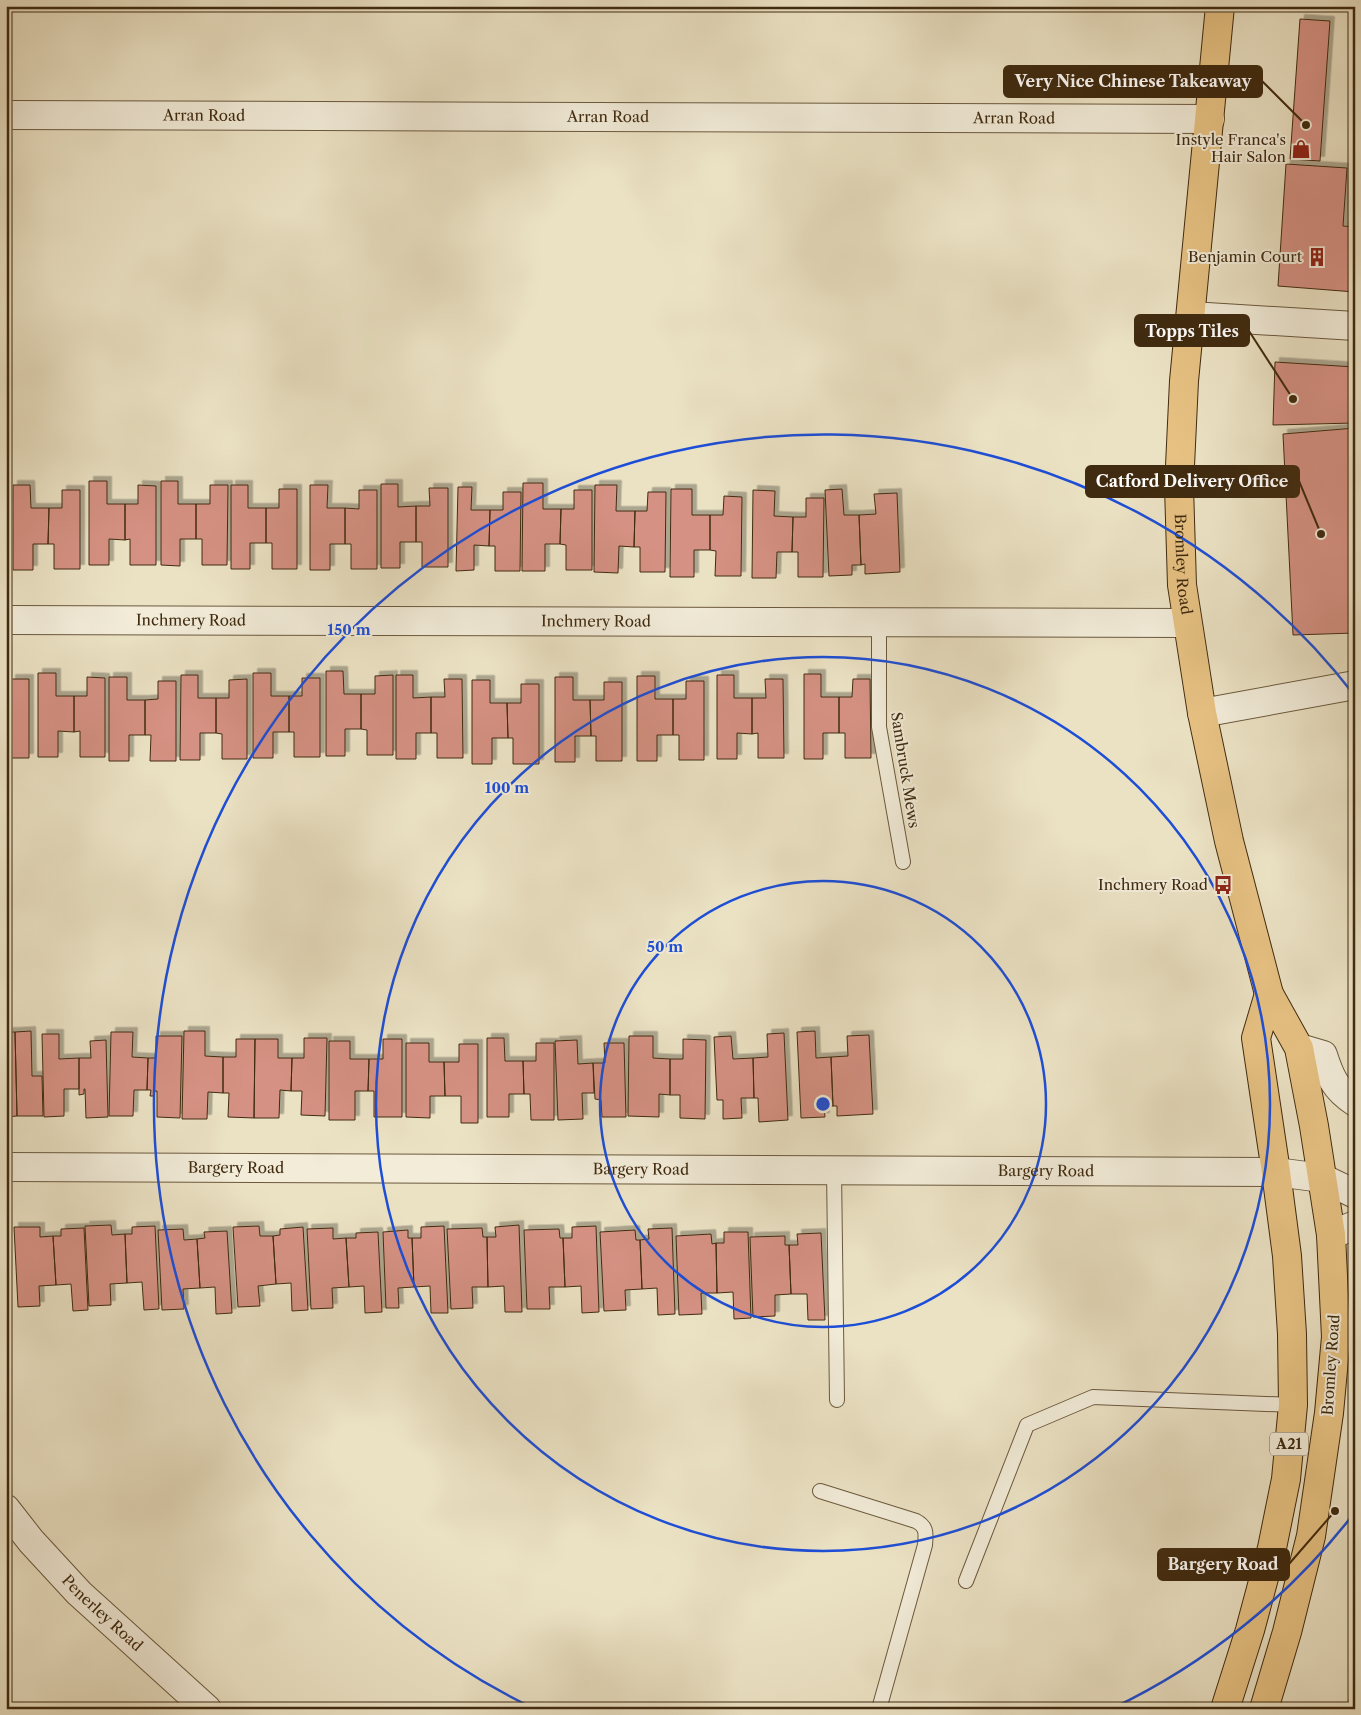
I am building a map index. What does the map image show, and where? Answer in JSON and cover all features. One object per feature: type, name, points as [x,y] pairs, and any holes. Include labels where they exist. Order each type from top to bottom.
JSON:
[{"type":"highway","name":"Bromley Road","points":[[1220,6],[1184,390],[1179,487],[1182,585],[1202,713],[1229,841],[1269,994],[1298,1048],[1322,1178],[1343,1230],[1329,1413],[1311,1536],[1287,1632],[1264,1709]]},
{"type":"highway","name":"A21","points":[[1225,1709],[1250,1630],[1272,1548],[1286,1479],[1293,1405],[1292,1334],[1287,1256],[1256,1038],[1269,994]]},
{"type":"street","name":"Arran Road","points":[[6,115],[1210,119]]},
{"type":"street","points":[[1191,316],[1355,326]]},
{"type":"street","name":"Inchmery Road","points":[[6,620],[1187,623]]},
{"type":"street","points":[[1202,713],[1355,685]]},
{"type":"street","points":[[1298,1048],[1323,1055],[1330,1078],[1343,1095],[1355,1102]]},
{"type":"street","name":"Bargery Road","points":[[6,1168],[1276,1172],[1322,1178],[1355,1194]]},
{"type":"street","name":"Penerley Road","points":[[6,1509],[30,1541],[79,1593],[207,1709]]},
{"type":"lane","name":"Sambruck Mews","points":[[879,622],[879,727],[903,862]]},
{"type":"lane","points":[[834,1170],[837,1400]]},
{"type":"lane","points":[[966,1581],[1027,1425],[1093,1397],[1293,1405]]},
{"type":"lane","points":[[820,1491],[916,1521],[923,1525],[926,1530],[925,1544],[879,1709]]},
{"type":"building","points":[[1300,19],[1330,21],[1320,161],[1290,159]]},
{"type":"building","name":"Benjamin Court","points":[[1286,164],[1347,168],[1343,226],[1354,227],[1355,219],[1355,292],[1278,286]]},
{"type":"building","points":[[1275,362],[1355,367],[1355,423],[1273,425]]},
{"type":"building","points":[[1355,428],[1355,633],[1293,635],[1283,434]]},
{"type":"building","points":[[89,481],[107,481],[107,504],[125,504],[125,540],[109,539],[109,565],[89,565]]},
{"type":"building","points":[[161,481],[178,481],[178,504],[196,504],[196,539],[180,539],[180,566],[161,565]]},
{"type":"building","points":[[523,483],[543,483],[543,509],[561,509],[560,544],[545,544],[545,571],[522,571]]},
{"type":"building","points":[[381,484],[398,484],[398,507],[416,506],[416,542],[400,542],[400,568],[381,568]]},
{"type":"building","points":[[13,485],[30,485],[31,508],[49,508],[48,544],[33,544],[33,570],[13,570]]},
{"type":"building","points":[[138,485],[156,486],[156,565],[130,565],[130,539],[125,540],[125,504],[138,504]]},
{"type":"building","points":[[210,485],[228,485],[227,565],[202,565],[202,539],[196,539],[196,504],[210,504]]},
{"type":"building","points":[[231,485],[248,485],[248,508],[266,508],[266,543],[250,543],[250,569],[231,569]]},
{"type":"building","points":[[310,485],[328,485],[327,508],[345,508],[345,544],[330,544],[330,570],[310,570]]},
{"type":"building","points":[[595,485],[617,485],[616,511],[635,511],[634,547],[619,546],[618,573],[594,572]]},
{"type":"building","points":[[458,487],[472,487],[471,510],[490,510],[489,546],[474,545],[474,570],[456,571]]},
{"type":"building","points":[[429,488],[448,488],[448,567],[422,567],[422,542],[416,542],[416,506],[430,506]]},
{"type":"building","points":[[279,489],[297,489],[297,569],[272,569],[272,543],[266,543],[266,508],[279,508]]},
{"type":"building","points":[[671,489],[692,489],[692,515],[710,515],[710,550],[694,550],[694,577],[670,577]]},
{"type":"building","points":[[842,489],[844,515],[859,515],[861,565],[852,565],[852,575],[829,576],[825,490]]},
{"type":"building","points":[[62,490],[80,490],[80,569],[54,569],[54,544],[48,544],[49,508],[62,508]]},
{"type":"building","points":[[359,490],[377,490],[377,569],[351,569],[351,544],[345,544],[345,508],[359,509]]},
{"type":"building","points":[[574,490],[592,490],[592,570],[566,570],[566,545],[560,544],[561,509],[574,509]]},
{"type":"building","points":[[753,490],[775,491],[774,516],[793,517],[792,552],[777,552],[776,578],[752,578]]},
{"type":"building","points":[[503,492],[521,492],[520,571],[495,571],[495,546],[489,546],[490,510],[503,510]]},
{"type":"building","points":[[648,492],[666,492],[665,572],[640,572],[640,547],[634,547],[635,511],[647,511]]},
{"type":"building","points":[[897,493],[900,572],[865,574],[865,564],[861,565],[859,515],[876,514],[874,494]]},
{"type":"building","points":[[724,496],[742,497],[741,576],[715,576],[716,551],[710,550],[710,515],[723,515]]},
{"type":"building","points":[[806,498],[824,498],[823,577],[798,577],[798,552],[792,552],[793,517],[806,517]]},
{"type":"building","points":[[326,671],[343,671],[344,694],[361,694],[361,729],[345,729],[345,756],[326,756]]},
{"type":"building","points":[[38,673],[56,673],[56,696],[74,696],[74,732],[58,731],[58,757],[38,757]]},
{"type":"building","points":[[253,673],[271,673],[271,696],[289,696],[289,732],[273,732],[273,758],[253,758]]},
{"type":"building","points":[[804,674],[821,674],[821,697],[839,697],[839,733],[823,733],[823,759],[804,759]]},
{"type":"building","points":[[181,675],[198,675],[198,698],[216,698],[216,733],[200,733],[200,760],[180,760]]},
{"type":"building","points":[[393,675],[393,755],[367,755],[367,730],[361,729],[361,694],[375,694],[375,676]]},
{"type":"building","points":[[396,675],[413,675],[413,698],[431,697],[431,733],[416,733],[416,759],[396,759]]},
{"type":"building","points":[[717,675],[734,675],[734,698],[752,698],[752,734],[737,733],[737,759],[717,759]]},
{"type":"building","points":[[637,676],[655,676],[655,699],[673,699],[673,735],[657,735],[657,761],[637,761]]},
{"type":"building","points":[[87,677],[105,678],[105,757],[80,757],[80,731],[74,732],[74,696],[87,696]]},
{"type":"building","points":[[109,677],[127,677],[127,700],[145,700],[145,735],[129,735],[129,761],[109,761]]},
{"type":"building","points":[[555,677],[573,677],[573,700],[590,700],[591,736],[575,736],[575,762],[555,762]]},
{"type":"building","points":[[302,678],[320,678],[320,757],[294,757],[294,732],[289,732],[289,696],[302,696]]},
{"type":"building","points":[[11,679],[29,679],[29,758],[6,758],[6,698],[11,698]]},
{"type":"building","points":[[247,679],[247,759],[222,759],[222,734],[216,733],[216,698],[229,698],[229,680]]},
{"type":"building","points":[[444,679],[462,679],[463,758],[437,758],[437,733],[431,733],[431,697],[445,697]]},
{"type":"building","points":[[765,679],[783,679],[784,758],[758,758],[758,733],[752,734],[752,698],[766,698]]},
{"type":"building","points":[[853,679],[870,679],[871,758],[845,758],[845,733],[839,733],[839,697],[852,697]]},
{"type":"building","points":[[472,680],[490,680],[490,703],[507,703],[508,738],[492,738],[492,764],[472,764]]},
{"type":"building","points":[[158,681],[176,681],[176,761],[150,761],[151,735],[145,735],[145,700],[158,699]]},
{"type":"building","points":[[686,681],[704,681],[704,760],[679,760],[679,735],[673,735],[673,699],[686,699]]},
{"type":"building","points":[[604,682],[622,682],[622,761],[596,761],[596,736],[591,736],[590,700],[604,700]]},
{"type":"building","points":[[521,684],[539,684],[539,764],[513,764],[513,738],[508,738],[507,703],[521,703]]},
{"type":"building","points":[[31,1031],[32,1076],[42,1076],[43,1116],[17,1116],[15,1032]]},
{"type":"building","points":[[184,1031],[205,1031],[205,1056],[223,1057],[223,1093],[208,1092],[207,1119],[182,1119]]},
{"type":"building","points":[[815,1031],[816,1058],[831,1057],[833,1106],[824,1107],[825,1117],[801,1118],[797,1032]]},
{"type":"building","points":[[6,1032],[15,1032],[17,1116],[6,1117]]},
{"type":"building","points":[[111,1032],[133,1032],[132,1057],[148,1058],[147,1090],[134,1090],[133,1116],[109,1116]]},
{"type":"building","points":[[784,1033],[788,1120],[759,1122],[758,1098],[754,1098],[753,1058],[768,1057],[767,1034]]},
{"type":"building","points":[[42,1034],[59,1034],[59,1059],[79,1058],[79,1089],[64,1089],[64,1116],[44,1117]]},
{"type":"building","points":[[869,1035],[873,1114],[837,1116],[837,1106],[833,1106],[831,1057],[848,1056],[847,1036]]},
{"type":"building","points":[[156,1036],[182,1036],[180,1118],[157,1117],[157,1091],[154,1091],[154,1096],[150,1096],[151,1090],[147,1090],[148,1058],[156,1058]]},
{"type":"building","points":[[629,1036],[653,1036],[653,1058],[670,1059],[670,1095],[659,1094],[659,1117],[628,1116]]},
{"type":"building","points":[[731,1036],[733,1059],[753,1058],[754,1098],[741,1098],[742,1118],[723,1119],[723,1100],[717,1100],[714,1037]]},
{"type":"building","points":[[304,1038],[327,1038],[325,1116],[301,1115],[302,1091],[291,1091],[292,1058],[304,1058]]},
{"type":"building","points":[[487,1038],[504,1038],[505,1061],[523,1061],[524,1094],[509,1094],[509,1117],[487,1117]]},
{"type":"building","points":[[236,1039],[255,1039],[254,1118],[228,1117],[229,1093],[223,1093],[223,1057],[236,1057]]},
{"type":"building","points":[[255,1039],[278,1039],[278,1058],[292,1058],[291,1091],[280,1090],[279,1118],[254,1118]]},
{"type":"building","points":[[383,1039],[402,1039],[402,1117],[374,1117],[374,1091],[368,1091],[369,1059],[383,1059]]},
{"type":"building","points":[[683,1039],[706,1040],[705,1119],[680,1118],[680,1095],[670,1095],[670,1059],[683,1059]]},
{"type":"building","points":[[106,1040],[108,1117],[86,1118],[85,1089],[84,1094],[79,1095],[79,1058],[91,1058],[90,1041]]},
{"type":"building","points":[[577,1040],[578,1064],[593,1063],[594,1093],[582,1093],[583,1119],[558,1120],[555,1041]]},
{"type":"building","points":[[329,1041],[350,1041],[350,1059],[369,1059],[368,1091],[355,1091],[355,1120],[329,1120]]},
{"type":"building","points":[[406,1043],[429,1043],[429,1062],[444,1062],[445,1096],[430,1096],[430,1118],[406,1117]]},
{"type":"building","points":[[536,1043],[554,1043],[554,1120],[531,1120],[530,1094],[524,1094],[523,1061],[536,1061]]},
{"type":"building","points":[[604,1043],[624,1043],[626,1117],[602,1117],[601,1100],[595,1099],[593,1063],[605,1063]]},
{"type":"building","points":[[459,1044],[478,1044],[478,1123],[461,1123],[461,1096],[445,1096],[444,1062],[459,1062]]},
{"type":"building","points":[[111,1225],[112,1235],[125,1234],[127,1283],[110,1284],[111,1305],[89,1306],[85,1226]]},
{"type":"building","points":[[519,1225],[522,1312],[505,1312],[504,1286],[488,1287],[487,1237],[496,1237],[495,1227]]},
{"type":"building","points":[[155,1226],[159,1309],[144,1310],[142,1282],[127,1283],[125,1234],[132,1234],[132,1227]]},
{"type":"building","points":[[259,1226],[260,1236],[273,1236],[276,1284],[258,1286],[260,1306],[238,1307],[233,1227]]},
{"type":"building","points":[[444,1226],[448,1313],[431,1313],[430,1286],[414,1287],[412,1238],[421,1238],[421,1227]]},
{"type":"building","points":[[596,1226],[599,1312],[582,1313],[581,1286],[565,1287],[563,1238],[572,1238],[572,1227]]},
{"type":"building","points":[[14,1227],[40,1227],[40,1237],[53,1236],[56,1285],[39,1286],[40,1306],[18,1307]]},
{"type":"building","points":[[303,1227],[308,1310],[292,1311],[291,1283],[276,1284],[273,1236],[280,1235],[280,1229]]},
{"type":"building","points":[[84,1228],[88,1310],[73,1311],[71,1284],[56,1285],[53,1236],[61,1236],[61,1229]]},
{"type":"building","points":[[333,1228],[333,1239],[346,1238],[349,1287],[332,1288],[333,1308],[311,1309],[307,1229]]},
{"type":"building","points":[[482,1228],[483,1237],[487,1237],[488,1287],[472,1287],[473,1308],[451,1309],[447,1229]]},
{"type":"building","points":[[672,1228],[675,1314],[658,1315],[657,1288],[642,1289],[640,1240],[649,1239],[648,1229]]},
{"type":"building","points":[[183,1229],[184,1240],[197,1239],[200,1288],[183,1289],[184,1309],[162,1310],[158,1230]]},
{"type":"building","points":[[559,1229],[560,1238],[563,1238],[565,1287],[549,1287],[550,1309],[527,1309],[524,1230]]},
{"type":"building","points":[[408,1230],[408,1238],[412,1238],[414,1287],[398,1288],[399,1308],[386,1308],[383,1232]]},
{"type":"building","points":[[635,1230],[636,1240],[640,1240],[642,1289],[625,1290],[626,1310],[604,1311],[600,1232]]},
{"type":"building","points":[[6,1231],[7,1273],[6,1274]]},
{"type":"building","points":[[227,1231],[232,1313],[216,1314],[215,1287],[200,1288],[197,1239],[205,1238],[204,1232]]},
{"type":"building","points":[[378,1232],[382,1312],[365,1313],[364,1286],[349,1287],[346,1238],[356,1238],[356,1233]]},
{"type":"building","points":[[724,1232],[748,1232],[751,1318],[734,1319],[733,1292],[717,1293],[716,1243],[724,1243]]},
{"type":"building","points":[[821,1233],[825,1320],[808,1320],[807,1294],[791,1294],[789,1245],[798,1245],[797,1234]]},
{"type":"building","points":[[711,1234],[712,1244],[716,1243],[717,1293],[701,1293],[702,1314],[679,1315],[676,1236]]},
{"type":"building","points":[[785,1236],[785,1245],[789,1245],[791,1294],[775,1295],[775,1316],[753,1317],[750,1237]]},
{"type":"building","points":[[1354,1679],[1355,1709],[1347,1709]]},
{"type":"place","name":"Very Nice Chinese Takeaway","points":[[1306,125]]},
{"type":"place","name":"Instyle Franca's Hair Salon","points":[[1301,149]]},
{"type":"place","name":"Benjamin Court","points":[[1317,257]]},
{"type":"place","name":"Topps Tiles","points":[[1293,399]]},
{"type":"place","name":"Catford Delivery Office","points":[[1321,534]]},
{"type":"place","name":"Inchmery Road","points":[[1223,885]]},
{"type":"place","name":"Bargery Road","points":[[1335,1511]]}]
